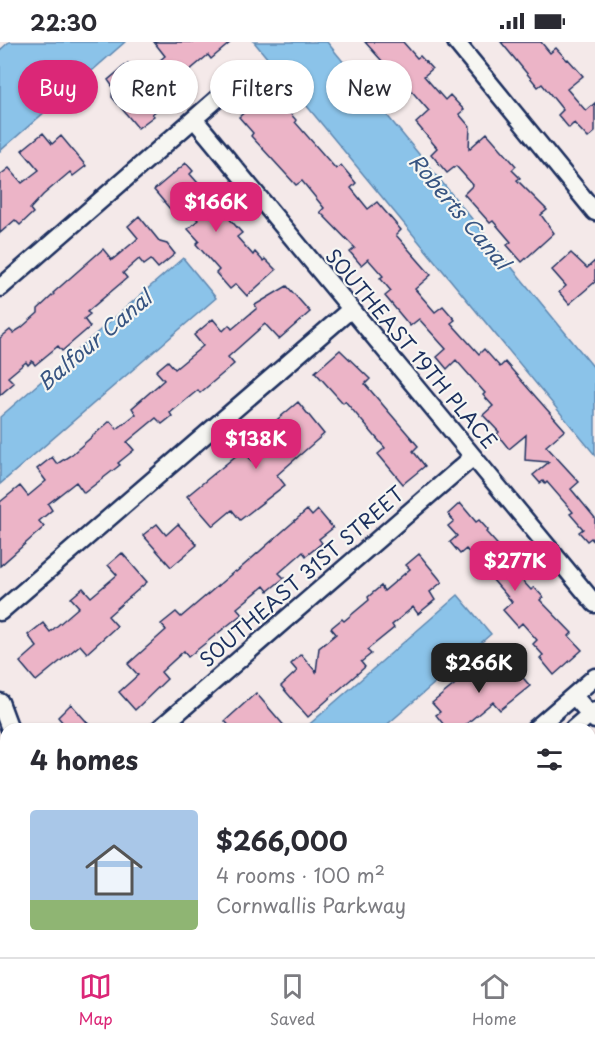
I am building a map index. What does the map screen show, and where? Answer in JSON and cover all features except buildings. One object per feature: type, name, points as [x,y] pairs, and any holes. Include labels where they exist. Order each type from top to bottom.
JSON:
[{"type":"street","points":[[456,42],[595,212]]},
{"type":"street","points":[[0,288],[210,106]]},
{"type":"street","name":"SOUTHEAST 19TH PLACE","points":[[195,120],[595,604]]},
{"type":"street","points":[[0,612],[351,309]]},
{"type":"street","name":"SOUTHEAST 31ST STREET","points":[[166,723],[473,457]]},
{"type":"street","points":[[543,723],[595,677]]},
{"type":"street","points":[[574,696],[594,715]]},
{"type":"street","points":[[0,702],[8,723]]},
{"type":"water","points":[[9,42],[125,42],[98,66],[98,60],[18,60],[18,114],[42,114],[0,151],[0,50]]},
{"type":"water","name":"Roberts Canal","points":[[254,42],[327,42],[342,60],[326,60],[326,114],[386,114],[595,369],[595,455],[313,114],[314,60],[269,60]]},
{"type":"water","name":"Balfour Canal","points":[[183,258],[216,298],[0,484],[0,417]]},
{"type":"water","points":[[458,595],[491,634],[389,723],[311,723]]}]
